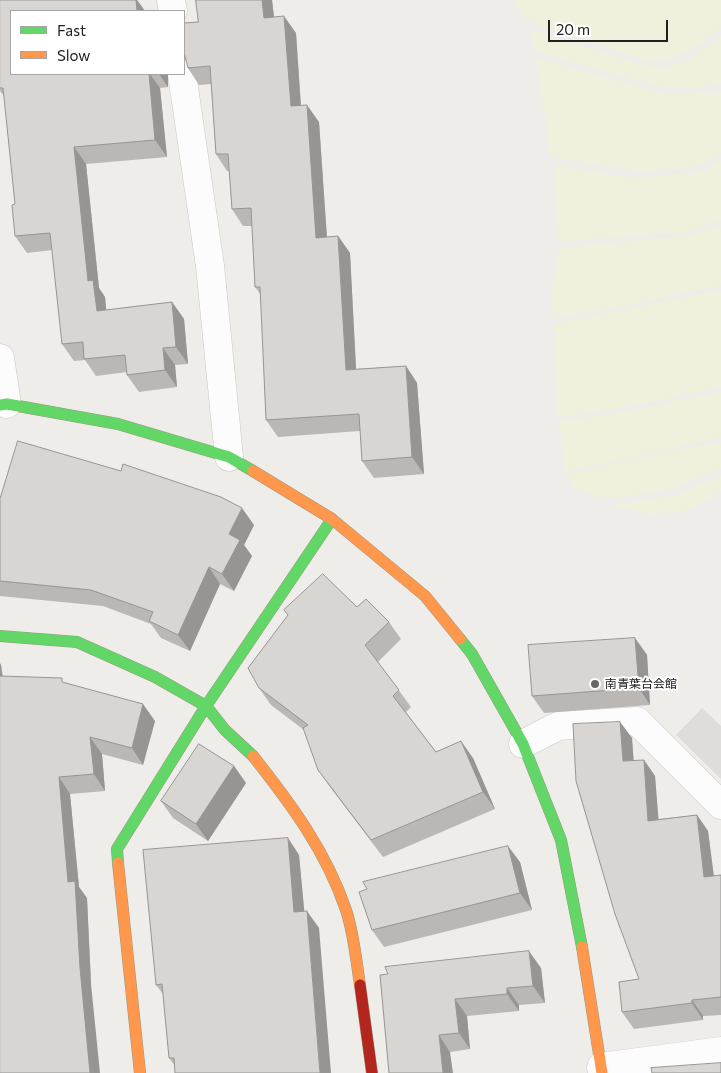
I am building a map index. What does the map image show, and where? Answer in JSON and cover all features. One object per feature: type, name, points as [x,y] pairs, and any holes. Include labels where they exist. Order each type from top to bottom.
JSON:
[{"type":"street","points":[[182,75],[210,266],[228,457]]},
{"type":"street","points":[[0,358],[4,405],[118,424],[228,457],[295,495],[332,519],[425,596],[472,654],[523,744],[561,840],[575,904],[602,1070],[721,1052]]},
{"type":"street","points":[[140,1073],[117,849],[206,706],[332,519]]},
{"type":"street","points":[[0,636],[77,642],[155,676],[206,706],[226,730],[253,756],[289,801],[316,841],[346,910],[354,946],[372,1073]]},
{"type":"street","points":[[523,744],[558,726],[637,721],[721,805]]},
{"type":"shaded area","points":[[702,708],[721,726],[721,779],[676,735]]},
{"type":"green space","points":[[513,0],[721,0],[721,26],[703,43],[684,53],[667,60],[645,61],[526,20]]},
{"type":"green space","points":[[530,29],[646,66],[666,67],[681,63],[698,54],[721,35],[721,83],[693,89],[657,86],[536,52]]},
{"type":"green space","points":[[536,58],[665,94],[721,92],[721,153],[705,163],[682,169],[637,171],[551,157]]},
{"type":"green space","points":[[721,161],[721,220],[684,233],[559,241],[554,165],[631,178],[692,173],[705,170]]},
{"type":"green space","points":[[721,225],[721,285],[596,312],[553,318],[551,291],[560,248],[692,235]]},
{"type":"green space","points":[[721,290],[721,387],[633,406],[558,417],[554,324]]},
{"type":"green space","points":[[721,392],[721,437],[565,472],[559,422],[608,415]]},
{"type":"green space","points":[[721,442],[721,468],[676,488],[621,497],[599,497],[575,488],[566,475],[654,454]]},
{"type":"green space","points":[[721,475],[721,492],[688,510],[649,515],[612,505],[677,495]]},
{"type":"building","points":[[0,0],[136,0],[137,10],[10,10],[10,75],[149,75],[155,140],[74,147],[88,281],[93,280],[97,311],[172,302],[176,347],[163,348],[165,370],[127,375],[125,355],[84,359],[83,342],[62,344],[50,233],[15,236],[12,205],[15,204],[3,88],[0,88]]},
{"type":"building","points":[[196,0],[262,0],[264,18],[284,16],[291,106],[307,105],[316,238],[338,236],[346,370],[406,366],[412,457],[362,461],[359,414],[266,420],[260,287],[255,287],[251,208],[232,209],[228,154],[216,154],[210,66],[188,68],[185,56],[185,23],[198,22]]},
{"type":"building","points":[[18,441],[121,471],[123,464],[221,497],[242,508],[229,534],[240,540],[222,574],[209,567],[178,635],[149,621],[153,612],[91,590],[0,581],[0,499]]},
{"type":"building","points":[[323,574],[357,607],[366,599],[389,622],[365,645],[399,690],[393,696],[436,752],[461,741],[483,792],[371,840],[318,770],[303,728],[308,725],[259,688],[248,668],[288,615],[284,610]]},
{"type":"building","points":[[635,638],[639,688],[532,696],[528,645]]},
{"type":"building","points":[[0,676],[62,678],[62,682],[143,704],[132,748],[90,737],[94,774],[59,777],[68,882],[75,881],[80,968],[90,1073],[0,1073]]},
{"type":"building","points":[[620,722],[623,761],[644,760],[648,821],[697,815],[704,877],[721,875],[721,997],[692,1000],[692,1003],[622,1012],[619,982],[639,979],[615,914],[576,781],[573,724]]},
{"type":"building","points":[[199,744],[234,766],[196,824],[161,801]]},
{"type":"building","points":[[288,838],[294,912],[307,911],[320,1073],[175,1073],[174,1058],[169,1058],[162,984],[156,985],[143,850]]},
{"type":"building","points":[[508,846],[520,893],[372,930],[359,892],[367,889],[363,882]]},
{"type":"building","points":[[529,951],[533,986],[507,988],[507,994],[455,999],[459,1033],[439,1035],[443,1073],[389,1073],[380,975],[388,974],[385,967]]},
{"type":"building","points":[[721,1063],[721,1073],[652,1073],[651,1068]]},
{"type":"traffic: fast","points":[[0,405],[7,404],[118,424],[229,457],[253,471]]},
{"type":"traffic: fast","points":[[118,863],[117,849],[206,706],[332,519]]},
{"type":"traffic: fast","points":[[0,636],[77,642],[155,677],[206,706],[225,730],[253,756]]},
{"type":"traffic: fast","points":[[460,639],[472,654],[523,744],[561,840],[582,947]]},
{"type":"traffic: slow","points":[[253,471],[332,519],[425,596],[460,639]]},
{"type":"traffic: slow","points":[[253,756],[294,810],[318,848],[338,888],[349,919],[360,985]]},
{"type":"traffic: slow","points":[[118,863],[140,1073]]},
{"type":"traffic: slow","points":[[582,947],[602,1073]]},
{"type":"traffic: jam","points":[[360,985],[372,1073]]},
{"type":"place","name":"南青葉台会館","points":[[595,684]]}]
